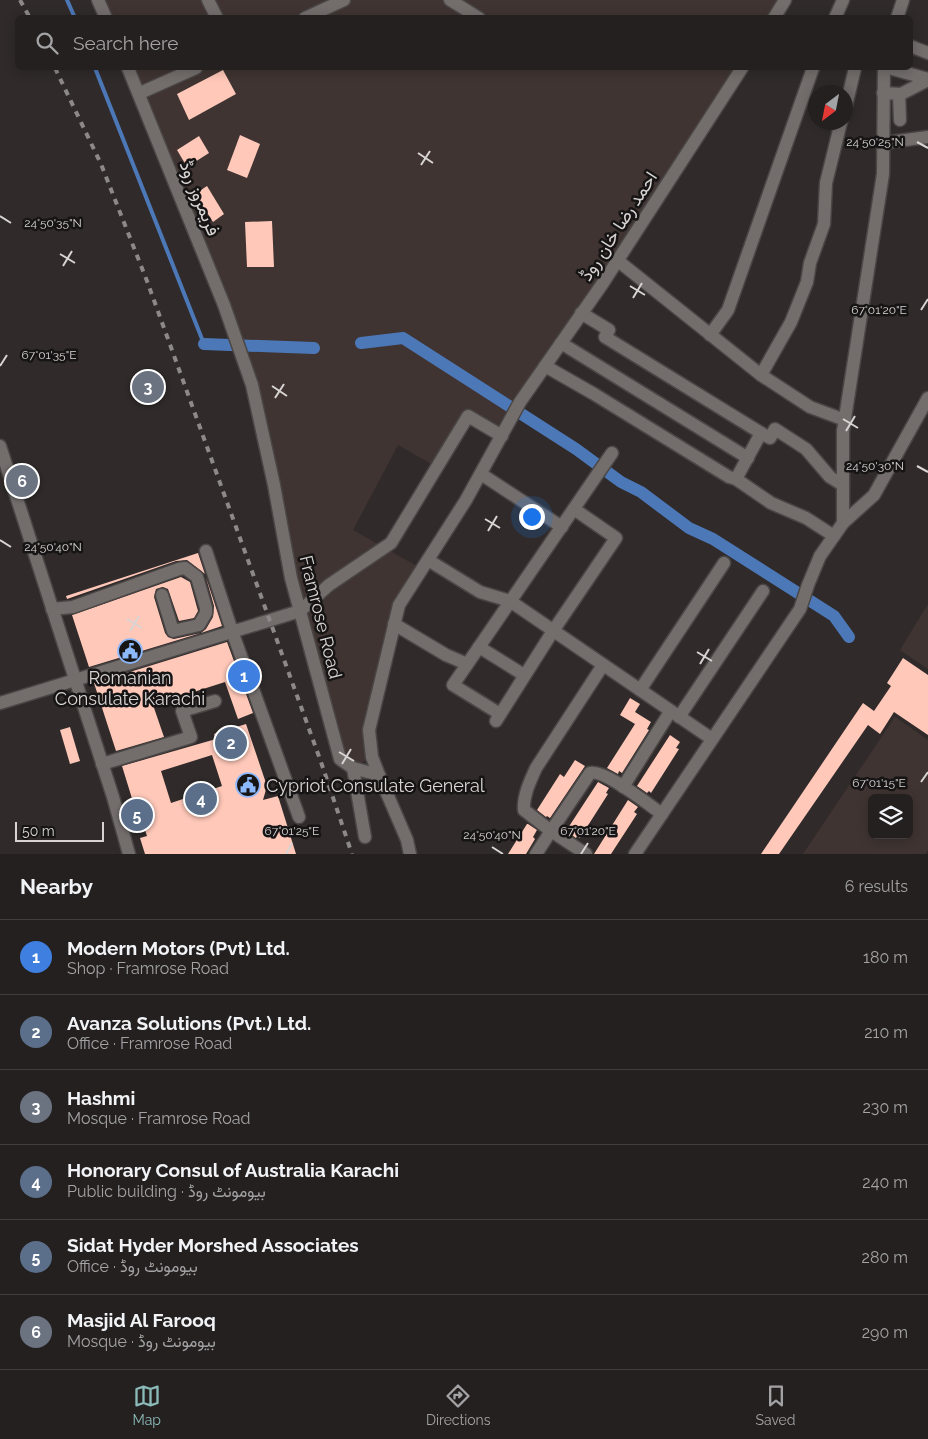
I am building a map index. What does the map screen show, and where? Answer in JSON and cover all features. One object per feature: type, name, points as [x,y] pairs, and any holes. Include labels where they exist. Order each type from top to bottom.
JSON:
[{"type":"street","points":[[98,0],[105,15]]},
{"type":"street","points":[[208,0],[216,15]]},
{"type":"street","points":[[312,15],[344,0]]},
{"type":"street","points":[[450,0],[474,15]]},
{"type":"street","points":[[776,15],[785,0]]},
{"type":"street","points":[[836,15],[843,0]]},
{"type":"street","points":[[898,15],[903,0]]},
{"type":"street","points":[[913,47],[928,53]]},
{"type":"street","name":"فریمروز روڈ","points":[[129,70],[140,93],[244,359]]},
{"type":"street","points":[[140,93],[192,70]]},
{"type":"street","name":"احمد رضا خان روڈ","points":[[379,775],[372,757],[370,730],[399,604],[481,474],[520,402],[582,313],[741,70]]},
{"type":"street","points":[[710,335],[728,310],[812,70]]},
{"type":"street","points":[[851,85],[855,70]]},
{"type":"street","points":[[843,523],[843,431],[883,174],[884,70]]},
{"type":"street","points":[[896,70],[928,80]]},
{"type":"street","points":[[883,93],[899,94],[928,80]]},
{"type":"street","points":[[899,94],[900,120]]},
{"type":"street","points":[[761,375],[791,322],[807,282],[810,263],[824,224],[826,184],[839,130]]},
{"type":"street","points":[[883,143],[928,137]]},
{"type":"street","points":[[617,260],[761,375],[810,407],[845,420]]},
{"type":"street","points":[[582,313],[609,330],[605,337],[761,434],[770,438],[775,429],[788,437],[806,449],[830,477],[843,485]]},
{"type":"street","points":[[561,343],[748,458]]},
{"type":"street","name":"Framrose Road","points":[[244,359],[252,385],[274,485],[291,578],[340,759],[353,768]]},
{"type":"street","points":[[545,366],[729,477],[736,479],[771,503],[806,518],[834,536]]},
{"type":"street","points":[[635,854],[800,609],[820,556],[843,523],[874,494],[928,398]]},
{"type":"street","points":[[0,703],[300,611],[329,585],[391,543],[468,416],[502,436]]},
{"type":"street","points":[[736,479],[761,434]]},
{"type":"street","points":[[0,446],[3,462],[75,680],[129,854]]},
{"type":"street","points":[[574,509],[616,538],[498,717],[453,685],[612,453]]},
{"type":"street","points":[[481,474],[562,527]]},
{"type":"street","points":[[206,550],[232,631],[299,817]]},
{"type":"street","points":[[428,560],[480,592],[510,602],[712,739]]},
{"type":"street","points":[[640,690],[724,563]]},
{"type":"street","points":[[52,610],[73,607],[185,568],[197,577],[206,608],[204,619],[199,625],[173,631],[162,595]]},
{"type":"street","points":[[623,787],[763,591]]},
{"type":"street","points":[[394,624],[446,655],[467,664]]},
{"type":"street","points":[[479,647],[524,675]]},
{"type":"street","points":[[586,854],[524,810],[524,803],[536,768],[603,665]]},
{"type":"street","points":[[102,764],[191,737],[182,711],[215,701]]},
{"type":"street","points":[[365,837],[353,768],[379,775],[407,840],[410,854]]},
{"type":"street","points":[[536,854],[590,773],[599,772],[662,814]]},
{"type":"shaded area","points":[[96,0],[785,0],[776,15],[104,15]]},
{"type":"shaded area","points":[[129,70],[741,70],[603,283],[515,396],[498,426],[468,417],[437,467],[398,445],[353,530],[422,569],[399,604],[370,730],[372,757],[353,767],[340,759],[300,611],[252,385]]},
{"type":"shaded area","points":[[928,604],[928,669],[900,650]]},
{"type":"shaded area","points":[[895,717],[928,740],[928,850],[926,854],[803,854]]},
{"type":"building","points":[[223,70],[236,94],[189,120],[177,94]]},
{"type":"building","points":[[240,135],[260,144],[247,178],[227,170]]},
{"type":"building","points":[[199,136],[209,153],[187,167],[177,150]]},
{"type":"building","points":[[207,186],[224,214],[213,222],[195,194]]},
{"type":"building","points":[[272,221],[274,267],[247,267],[245,222]]},
{"type":"building","points":[[198,553],[205,574],[187,560],[176,561],[67,599],[66,596]]},
{"type":"building","points":[[206,576],[222,626],[201,633],[206,629],[213,617],[214,606]]},
{"type":"building","points":[[181,577],[190,582],[198,611],[194,618],[179,621],[168,589],[163,587],[156,589],[154,597],[165,633],[168,637],[174,639],[201,633],[89,667],[72,615]]},
{"type":"building","points":[[227,642],[253,713],[238,719],[225,682],[153,705],[164,737],[116,751],[94,683]]},
{"type":"building","points":[[903,658],[928,675],[928,735],[894,712],[880,734],[868,725],[779,854],[761,854],[863,703],[874,711],[891,686],[887,683]]},
{"type":"building","points":[[630,698],[640,704],[635,712],[651,722],[647,729],[649,730],[622,773],[619,771],[618,774],[607,768],[635,724],[620,715]]},
{"type":"building","points":[[246,724],[267,786],[263,800],[278,796],[296,854],[145,854],[140,838],[147,836],[136,804],[134,805],[122,766],[216,739],[214,734]],"holes":[[[212,755],[222,786],[171,803],[161,771]]]},
{"type":"building","points":[[70,727],[80,761],[70,764],[60,730]]},
{"type":"building","points":[[670,735],[680,742],[676,748],[679,749],[651,793],[649,791],[647,793],[637,786]]},
{"type":"building","points":[[575,760],[585,766],[550,818],[546,817],[537,810],[560,774],[564,777]]},
{"type":"building","points":[[598,782],[609,788],[606,793],[608,794],[580,838],[577,836],[576,838],[566,831]]},
{"type":"building","points":[[628,800],[638,807],[634,812],[637,814],[611,854],[594,854]]},
{"type":"building","points":[[527,824],[537,830],[533,837],[535,839],[526,854],[508,854]]},
{"type":"waterway","points":[[67,0],[74,15]]},
{"type":"waterway","points":[[96,70],[204,344]]},
{"type":"waterway","points":[[361,343],[403,338],[576,449],[621,482],[641,492],[689,528],[713,539],[834,616],[849,637]]},
{"type":"waterway","points":[[204,344],[314,348]]},
{"type":"railway","points":[[20,0],[28,15]]},
{"type":"railway","points":[[56,70],[101,164],[147,281],[321,762],[352,854]]},
{"type":"place","name":"Hashmi","points":[[148,387]]},
{"type":"place","name":"Masjid Al Farooq","points":[[22,481]]},
{"type":"place","name":"Romanian Consulate Karachi","points":[[130,651]]},
{"type":"place","name":"Modern Motors (Pvt) Ltd.","points":[[244,676]]},
{"type":"place","name":"Avanza Solutions (Pvt.) Ltd.","points":[[231,743]]},
{"type":"place","name":"Cypriot Consulate General","points":[[248,785]]},
{"type":"place","name":"Honorary Consul of Australia Karachi","points":[[201,799]]},
{"type":"place","name":"Sidat Hyder Morshed Associates","points":[[137,815]]}]
